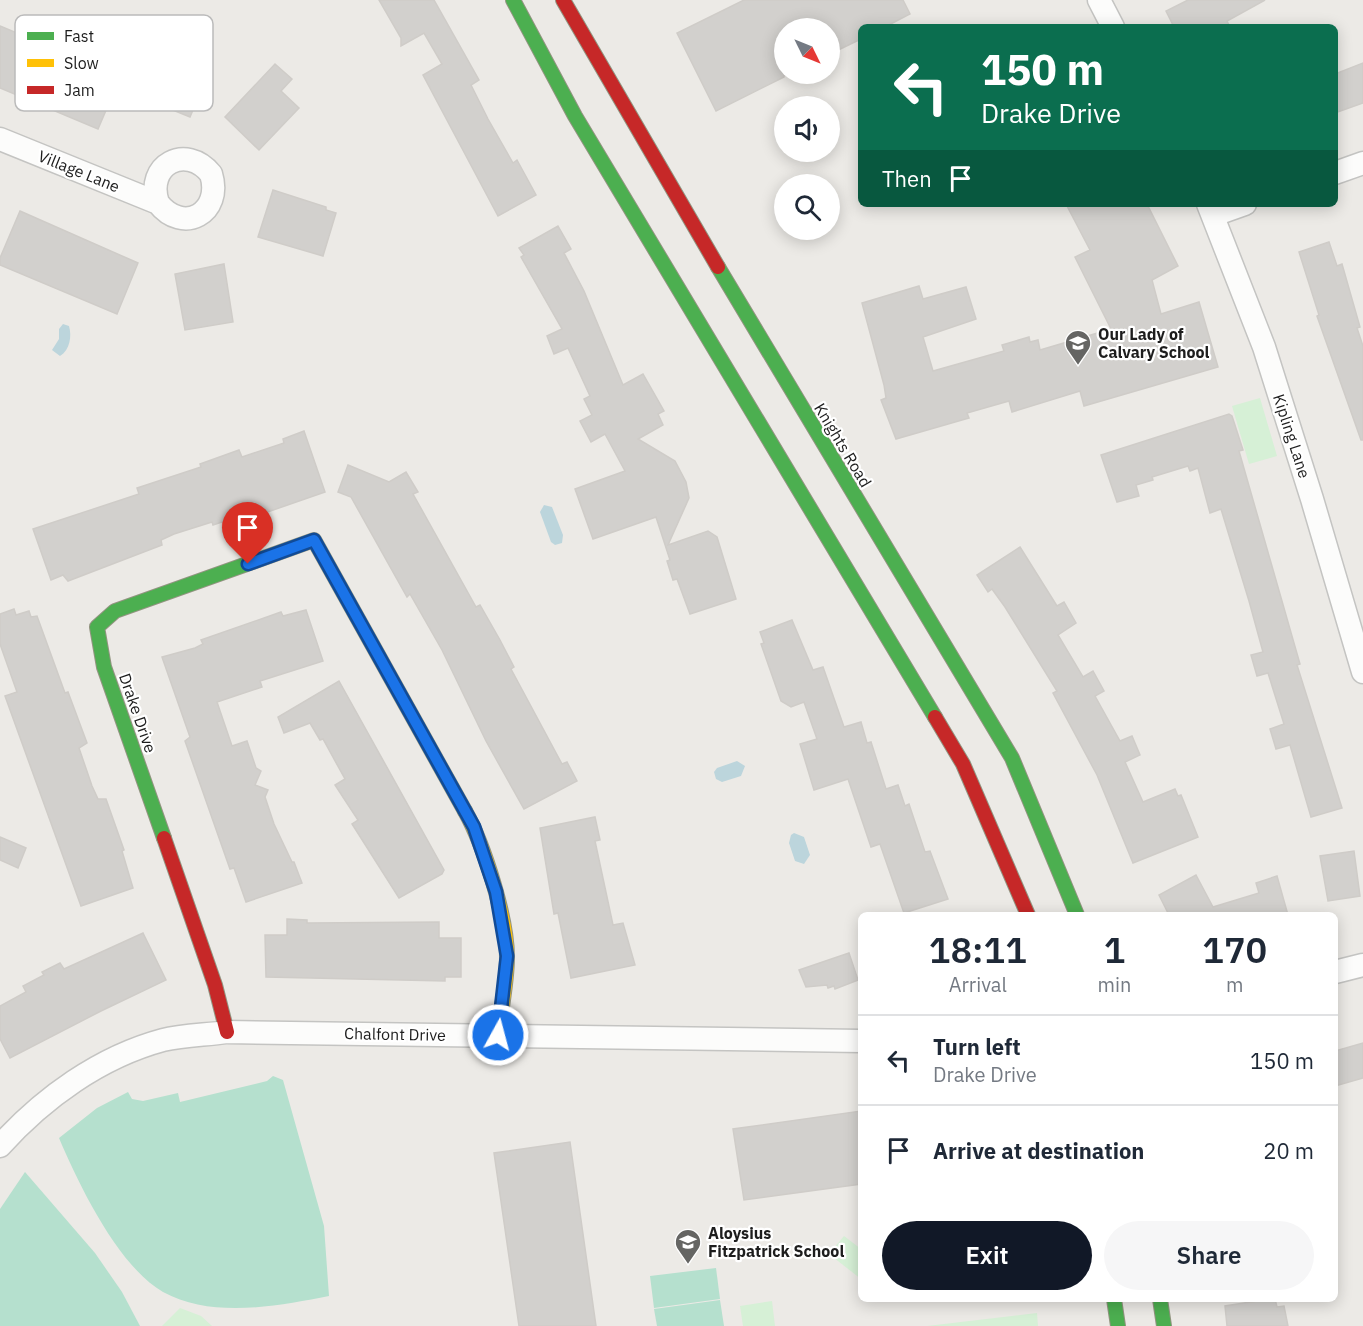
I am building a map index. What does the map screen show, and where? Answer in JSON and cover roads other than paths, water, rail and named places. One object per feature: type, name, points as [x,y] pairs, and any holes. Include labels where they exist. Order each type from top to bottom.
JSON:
[{"type":"main road","points":[[513,0],[575,116],[845,562],[963,764],[1027,912]]},
{"type":"main road","name":"Knights Road","points":[[563,0],[691,222],[1012,758],[1076,912]]},
{"type":"main road","name":"Drake Drive","points":[[227,1032],[215,985],[104,667],[97,627],[115,611],[314,540],[474,827],[496,892],[507,956],[498,1035]]},
{"type":"main road","points":[[1115,1302],[1119,1326]]},
{"type":"main road","points":[[1160,1302],[1164,1326]]},
{"type":"street","points":[[1099,0],[1111,24]]},
{"type":"street","name":"Village Lane","points":[[0,139],[158,203]]},
{"type":"street","points":[[1338,172],[1363,163]]},
{"type":"street","points":[[1211,210],[1228,207]]},
{"type":"street","name":"Kipling Lane","points":[[1211,210],[1264,347],[1353,602],[1363,672]]},
{"type":"street","points":[[1338,971],[1363,964]]},
{"type":"street","name":"Chalfont Drive","points":[[0,1146],[23,1120],[69,1084],[117,1058],[163,1040],[227,1032],[858,1041]]},
{"type":"water","points":[[63,324],[69,326],[70,338],[68,347],[60,356],[52,350],[59,339],[59,329]]},
{"type":"water","points":[[544,505],[552,507],[563,535],[562,543],[555,545],[551,542],[540,512]]},
{"type":"water","points":[[737,761],[745,766],[741,776],[722,782],[716,779],[714,772],[717,768]]},
{"type":"water","points":[[794,833],[804,837],[810,855],[804,864],[795,861],[789,843]]},
{"type":"place","name":"Our Lady of Calvary School","points":[[1078,366]]},
{"type":"place","name":"Aloysius Fitzpatrick School","points":[[688,1265]]}]
